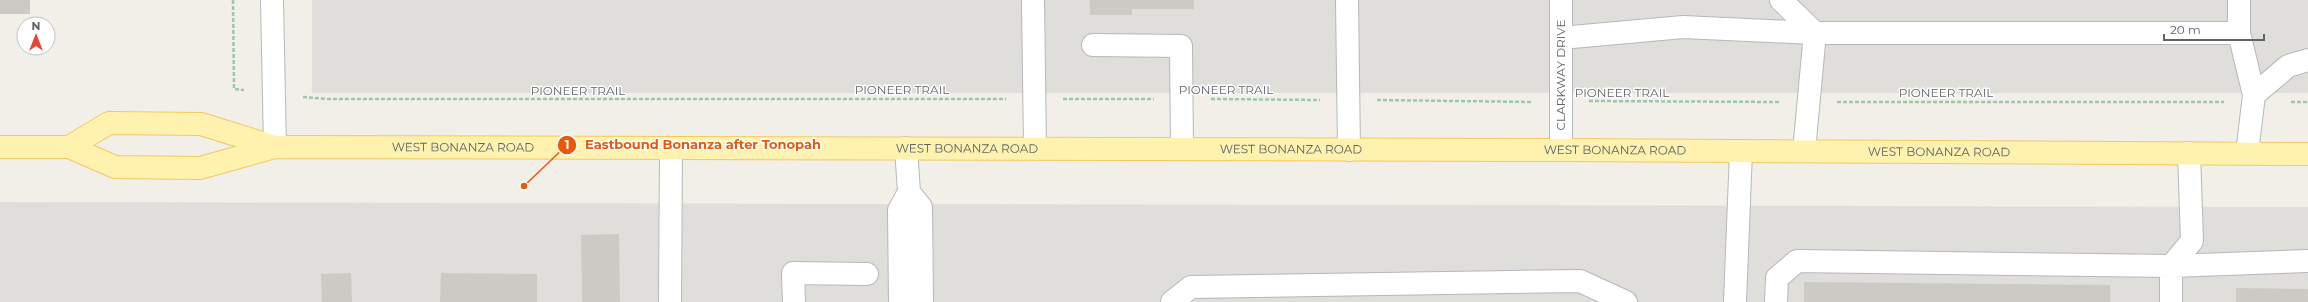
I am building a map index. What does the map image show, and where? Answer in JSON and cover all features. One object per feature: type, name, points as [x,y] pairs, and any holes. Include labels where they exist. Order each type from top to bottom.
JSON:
[{"type":"main road","name":"WEST BONANZA ROAD","points":[[69,147],[109,123],[201,124],[275,147]]},
{"type":"main road","name":"WEST BONANZA ROAD","points":[[0,147],[69,147],[115,167],[200,168],[275,147],[1035,148],[2308,154]]},
{"type":"street","points":[[272,0],[275,147]]},
{"type":"street","points":[[1033,0],[1035,148]]},
{"type":"street","points":[[1347,0],[1350,150]]},
{"type":"street","name":"CLARKWAY DRIVE","points":[[1561,0],[1561,150]]},
{"type":"street","points":[[1781,0],[1815,33]]},
{"type":"street","points":[[2239,0],[2239,33],[2254,99],[2247,153]]},
{"type":"street","points":[[1561,38],[1683,27],[1815,33],[2239,33]]},
{"type":"street","points":[[1804,151],[1815,33]]},
{"type":"street","points":[[1092,45],[1181,46],[1182,149]]},
{"type":"street","points":[[2254,99],[2288,66],[2308,60]]},
{"type":"street","points":[[670,302],[671,148]]},
{"type":"street","points":[[900,302],[899,210],[909,192],[906,148]]},
{"type":"street","points":[[1735,302],[1741,151]]},
{"type":"street","points":[[2171,302],[2171,266],[2192,241],[2189,153]]},
{"type":"street","points":[[909,192],[921,207],[922,302]]},
{"type":"street","points":[[1776,302],[1777,278],[1796,261],[2171,266],[2308,261]]},
{"type":"street","points":[[794,302],[793,274],[867,274]]},
{"type":"street","points":[[1172,302],[1191,287],[1580,281],[1626,302]]},
{"type":"path","name":"PIONEER TRAIL","points":[[233,0],[234,89],[336,99],[1182,99],[1561,102],[2254,99],[2308,102]]},
{"type":"shaded area","points":[[312,0],[2308,0],[2308,93],[312,93]]},
{"type":"shaded area","points":[[0,202],[2308,207],[2308,302],[0,302]]},
{"type":"building","points":[[0,0],[30,0],[30,14],[0,14]]},
{"type":"building","points":[[1090,0],[1194,0],[1194,9],[1132,9],[1132,15],[1090,15]]},
{"type":"building","points":[[619,234],[620,302],[582,302],[581,235]]},
{"type":"building","points":[[351,273],[352,302],[322,302],[321,274]]},
{"type":"building","points":[[441,273],[537,274],[537,302],[440,302]]},
{"type":"building","points":[[1804,282],[2110,285],[2110,302],[1804,302]]},
{"type":"building","points":[[2236,288],[2308,289],[2308,302],[2236,302]]},
{"type":"place","name":"Eastbound Bonanza after Tonopah","points":[[524,186]]}]
